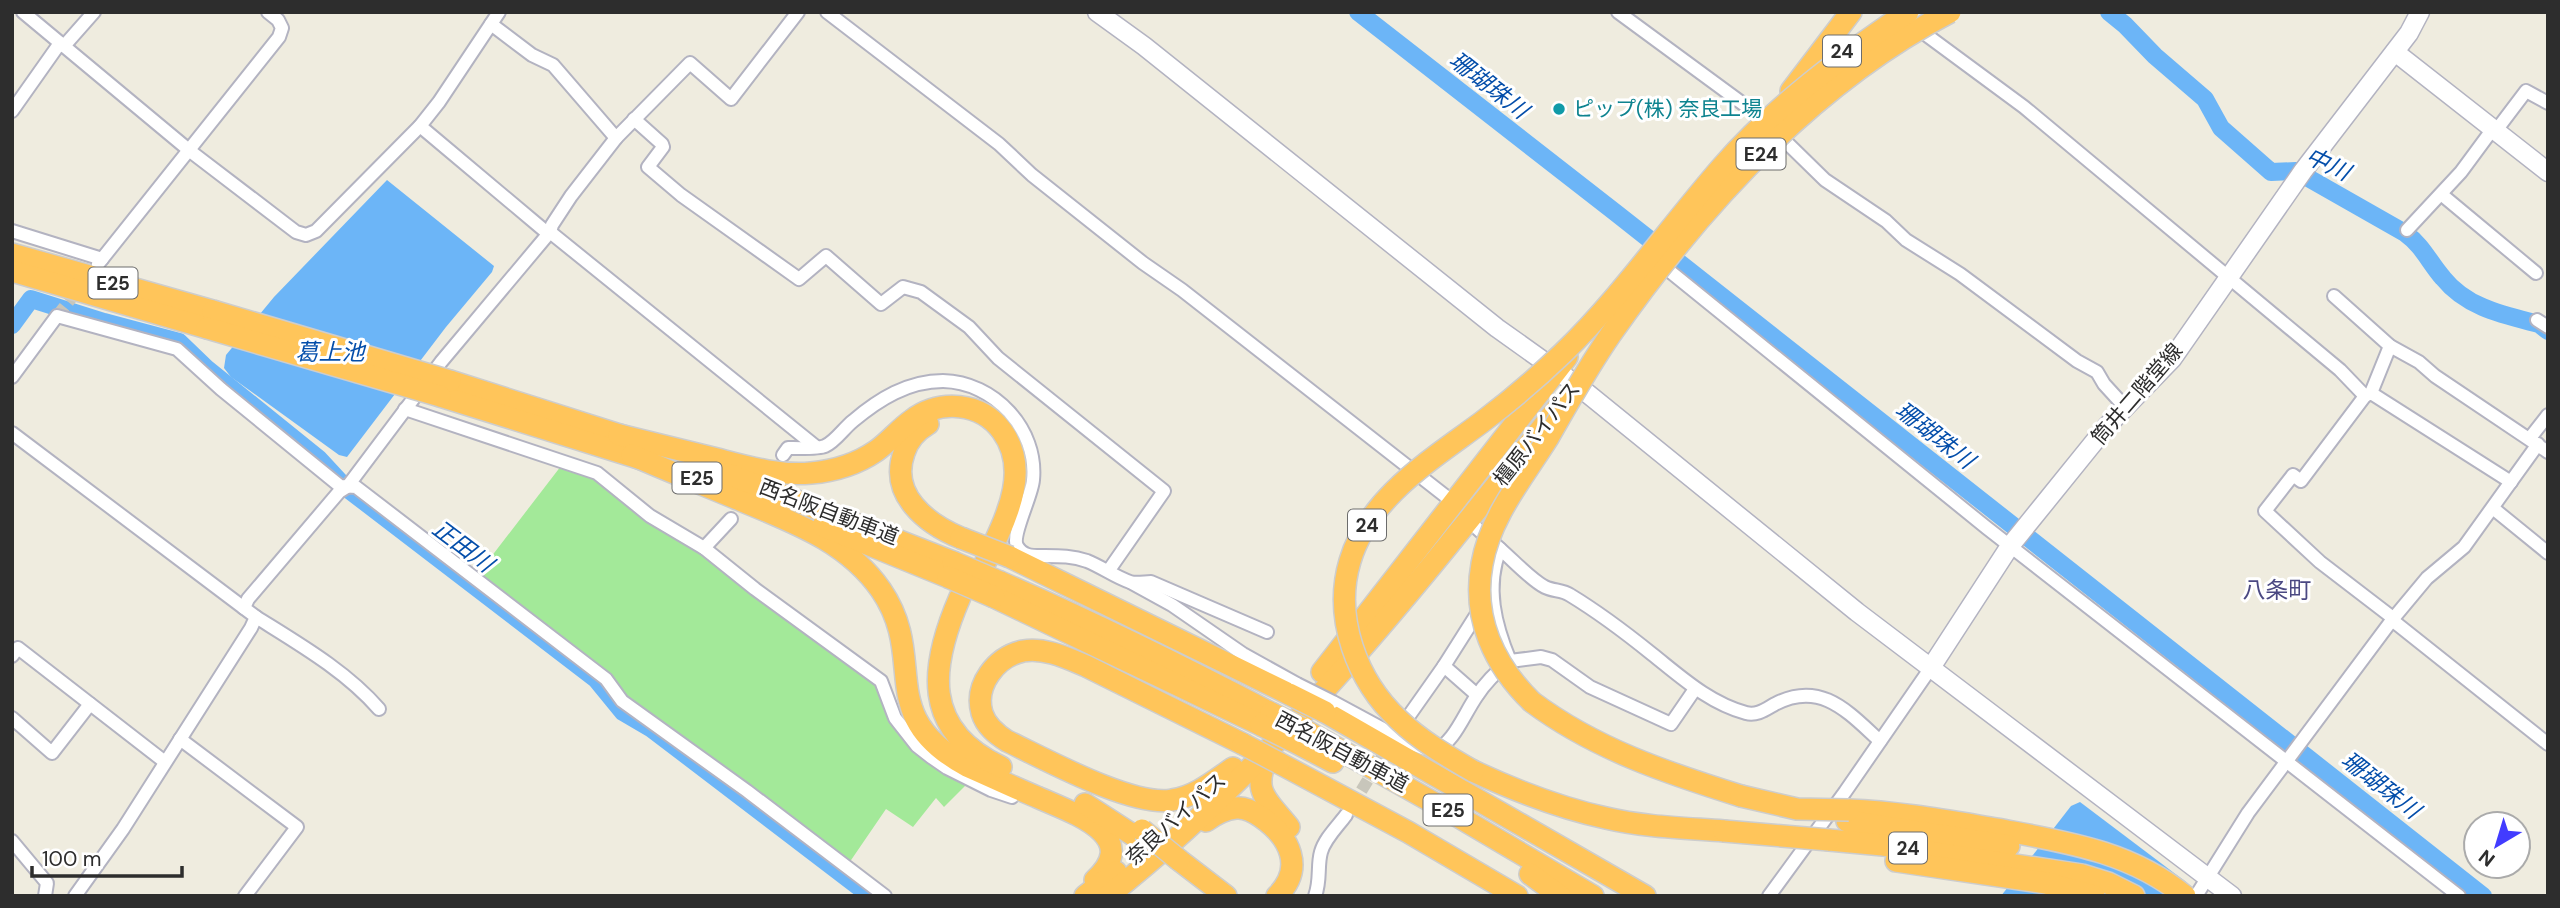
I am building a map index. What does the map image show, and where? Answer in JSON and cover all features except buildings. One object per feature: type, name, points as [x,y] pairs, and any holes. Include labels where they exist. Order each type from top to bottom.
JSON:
[{"type":"highway","name":"24","points":[[1791,90],[1851,12]]},
{"type":"highway","name":"橿原バイパス","points":[[1233,768],[1315,681],[1665,233],[1762,120],[1791,90],[1894,12]]},
{"type":"highway","name":"24","points":[[1894,12],[1911,19]]},
{"type":"highway","name":"橿原バイパス","points":[[1142,869],[1286,744],[1359,651],[1469,521],[1684,247],[1779,135],[1841,77],[1911,19],[1939,12]]},
{"type":"highway","name":"E24","points":[[1950,12],[1923,26],[1851,76],[1767,148],[1705,213],[1610,336],[1508,500],[1487,545],[1480,587],[1486,632],[1504,671],[1532,702],[1582,736],[1655,768],[1741,796],[1797,809],[1848,816],[1991,852]]},
{"type":"highway","name":"E24","points":[[1593,322],[1722,166],[1753,134],[1810,83],[1867,40],[1911,19]]},
{"type":"highway","name":"西名阪自動車道","points":[[12,254],[210,320]]},
{"type":"highway","name":"西名阪自動車道","points":[[12,271],[210,320],[619,435],[741,478],[997,590],[1095,624],[1266,719],[1286,744],[1395,797],[1566,896]]},
{"type":"highway","name":"24","points":[[1593,322],[1507,403],[1425,464],[1388,497],[1366,526],[1350,561],[1345,582],[1346,625],[1351,646],[1369,684],[1399,720],[1420,738],[1473,771],[1537,798],[1606,819],[1647,825],[1798,837],[1828,842],[1889,860],[1991,852]]},
{"type":"highway","name":"西名阪自動車道","points":[[445,388],[838,532],[951,569]]},
{"type":"highway","points":[[619,435],[753,468],[780,473],[810,473],[839,468],[865,457],[924,413],[947,406],[972,409],[1002,431],[1016,466],[1011,501],[981,559],[998,506],[1002,490],[1003,464],[996,444],[980,427],[968,421],[944,419],[932,422],[913,436],[902,456],[901,480],[913,506],[924,517],[961,538],[1010,558],[1329,707],[1645,896]]},
{"type":"highway","points":[[632,455],[817,533],[853,558],[881,590],[892,609],[903,646],[910,708],[925,735],[950,757],[1041,778],[1071,778],[1090,800],[1091,821],[1104,834],[1112,855],[1103,873],[1074,896]]},
{"type":"highway","points":[[965,599],[950,654],[948,681],[954,707],[960,719],[977,738],[1001,754],[1041,778],[1090,800],[1226,896]]},
{"type":"highway","points":[[1233,768],[1204,788],[1170,801],[1140,798],[1058,799],[988,725],[982,713],[982,687],[989,674],[1010,656],[1024,651],[1042,651],[1063,656],[1242,744],[1286,744],[1408,832],[1517,896]]},
{"type":"highway","name":"西名阪自動車道","points":[[1286,744],[1459,817],[1593,896]]},
{"type":"highway","points":[[1286,744],[1262,767],[1259,783],[1265,799],[1294,833],[1304,854],[1303,876],[1294,896]]},
{"type":"highway","name":"奈良バイパス","points":[[1085,896],[1170,828],[1233,768]]},
{"type":"highway","points":[[1142,869],[1217,814],[1242,808],[1267,821],[1289,848],[1292,857],[1291,874],[1277,896]]},
{"type":"highway","points":[[1991,852],[2078,844],[2107,852],[2153,873],[2185,896]]},
{"type":"highway","points":[[1991,852],[2046,883],[2094,896]]},
{"type":"highway","points":[[1991,852],[2082,875],[2108,883],[2134,896]]},
{"type":"highway","points":[[1991,852],[2062,855],[2133,877],[2162,896]]},
{"type":"highway","points":[[1175,862],[1208,896]]},
{"type":"highway","name":"奈良バイパス","points":[[1113,894],[1142,869]]},
{"type":"highway","points":[[1530,874],[1560,896]]},
{"type":"main road","points":[[1097,12],[1144,46],[1497,328],[1556,372],[1577,384],[1930,669],[2232,896]]},
{"type":"main road","name":"筒井二階堂線","points":[[1930,669],[2011,545],[2125,407],[2172,359],[2300,174],[2395,52],[2420,12]]},
{"type":"main road","points":[[2395,52],[2548,172]]},
{"type":"street","points":[[23,12],[190,151],[296,232],[310,235],[420,126],[499,12]]},
{"type":"street","points":[[12,111],[62,45],[94,12]]},
{"type":"street","points":[[12,231],[100,262],[279,37],[282,28],[278,20],[268,12]]},
{"type":"street","points":[[244,608],[256,590],[347,486],[440,362],[550,232],[571,195],[616,138],[690,63],[731,99],[798,12]]},
{"type":"street","points":[[827,12],[999,144],[1032,175],[1143,263],[1182,290],[1453,502]]},
{"type":"street","points":[[1618,12],[1762,120]]},
{"type":"street","points":[[1911,19],[2024,107],[2368,394],[2511,482]]},
{"type":"street","points":[[491,23],[531,55],[553,65],[616,138]]},
{"type":"street","points":[[2407,230],[2441,194],[2526,91],[2548,103]]},
{"type":"street","points":[[635,118],[663,147],[648,167],[681,195],[799,279],[826,256],[881,303],[903,287],[921,292],[969,327],[998,358],[1164,491],[1109,570]]},
{"type":"street","points":[[420,126],[545,231],[550,232],[815,446]]},
{"type":"street","points":[[1779,135],[1825,180],[1886,221],[1906,240],[1960,274],[2077,361],[2097,372],[2125,407]]},
{"type":"street","points":[[2441,194],[2536,273]]},
{"type":"street","points":[[1668,268],[2011,545],[2459,896]]},
{"type":"street","points":[[2334,296],[2390,346],[2419,362],[2435,376],[2539,445]]},
{"type":"street","points":[[12,377],[57,316],[177,349],[221,389],[340,486],[356,487],[606,679],[622,701],[747,791],[885,896]]},
{"type":"street","points":[[2390,346],[2368,394],[2301,481],[2293,475],[2264,511],[2320,562],[2548,744]]},
{"type":"street","points":[[783,455],[788,449],[824,446],[854,419],[903,387],[947,381],[985,392],[1003,405],[1018,422],[1031,450],[1033,480],[1029,500],[1016,533],[1015,542],[1019,550],[1027,556],[1068,556],[1109,570],[1172,605],[1293,689]]},
{"type":"street","points":[[405,408],[597,473],[650,516],[705,548],[755,589],[881,681],[895,718],[917,746],[931,757],[991,790],[1012,797]]},
{"type":"street","points":[[2196,896],[2248,813],[2392,619],[2427,578],[2464,547],[2494,509],[2539,445],[2548,415]]},
{"type":"street","points":[[12,433],[256,617],[296,642],[363,691],[379,709]]},
{"type":"street","points":[[2494,509],[2548,553]]},
{"type":"street","points":[[705,548],[732,519]]},
{"type":"street","points":[[1469,521],[1544,587],[1567,593],[1696,689],[1746,713],[1755,714],[1799,695],[1815,696],[1832,701],[1880,741]]},
{"type":"street","points":[[1500,549],[1493,566],[1491,591],[1502,641],[1510,661]]},
{"type":"street","points":[[1132,582],[1152,582],[1267,632]]},
{"type":"street","points":[[1399,730],[1444,666],[1491,591]]},
{"type":"street","points":[[75,896],[122,829],[256,617]]},
{"type":"street","points":[[12,656],[18,648],[165,762]]},
{"type":"street","points":[[1329,707],[1433,752],[1445,747],[1477,695],[1497,671],[1510,661],[1541,657],[1552,660],[1590,687],[1671,724],[1696,689]]},
{"type":"street","points":[[1444,666],[1477,695]]},
{"type":"street","points":[[1769,896],[1930,669]]},
{"type":"street","points":[[12,718],[52,753],[90,704]]},
{"type":"street","points":[[180,739],[297,827],[245,896]]},
{"type":"street","points":[[1315,896],[1321,875],[1321,853],[1346,815]]},
{"type":"street","points":[[12,841],[47,883],[45,896]]},
{"type":"green space","points":[[561,466],[597,480],[638,514],[700,553],[792,624],[879,686],[890,720],[902,738],[940,771],[967,784],[944,807],[936,798],[913,827],[886,809],[847,866],[638,711],[478,574]]},
{"type":"water","name":"葛上池","points":[[387,180],[494,266],[347,457],[339,455],[231,377],[224,368],[226,355],[274,297]]},
{"type":"water","points":[[2080,802],[2186,882],[2187,892],[2184,896],[2001,896],[2071,806]]},
{"type":"waterway","name":"珊瑚珠川","points":[[1358,12],[2483,896]]},
{"type":"waterway","name":"中川","points":[[2109,12],[2205,99],[2221,128],[2271,172],[2296,171],[2405,233],[2463,297],[2487,309],[2539,324],[2548,331]]},
{"type":"waterway","name":"正田川","points":[[12,325],[31,299],[179,342],[206,368],[319,459],[344,486],[596,679],[623,712],[652,729],[871,896]]},
{"type":"tunnel","points":[[57,316],[81,286]]},
{"type":"tunnel","points":[[1352,806],[1390,744]]},
{"type":"place","name":"ピップ(株) 奈良工場","points":[[1559,109]]},
{"type":"district","name":"八条町","points":[[2277,590]]}]
